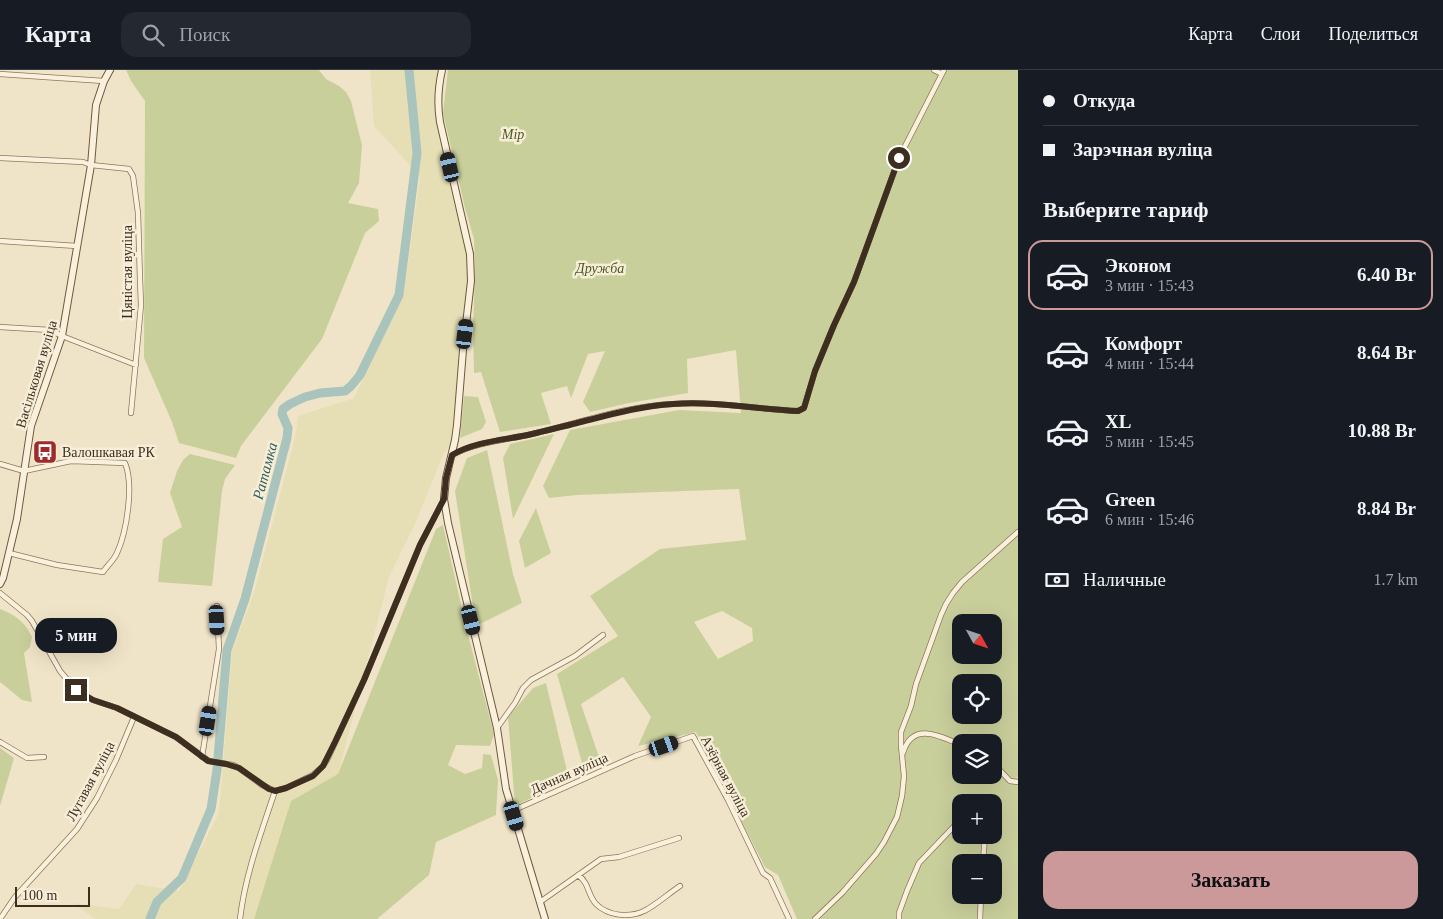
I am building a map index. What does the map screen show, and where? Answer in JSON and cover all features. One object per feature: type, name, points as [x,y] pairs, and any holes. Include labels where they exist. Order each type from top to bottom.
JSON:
[{"type":"street","name":"Васільковая вуліца","points":[[0,584],[10,553],[17,519],[31,426],[62,336],[91,165],[96,105],[110,70]]},
{"type":"street","points":[[442,70],[437,98],[438,115],[470,254],[471,270],[457,425],[446,478],[444,499],[448,523],[497,728],[506,789],[546,919]]},
{"type":"street","points":[[452,455],[464,449],[499,440],[576,424],[621,411],[646,407],[674,404],[724,405],[798,411],[804,408],[815,371],[854,282],[899,158],[943,72],[934,70]]},
{"type":"street","points":[[0,74],[104,81]]},
{"type":"street","points":[[0,158],[83,162],[91,165]]},
{"type":"street","name":"Цяністая вуліца","points":[[91,165],[129,169],[133,176],[138,213],[140,305],[132,413]]},
{"type":"street","points":[[0,241],[77,246]]},
{"type":"street","points":[[0,327],[50,330],[136,365]]},
{"type":"street","points":[[0,464],[24,471],[71,461],[125,463],[128,472],[129,496],[125,528],[116,554],[103,572],[57,565],[10,553]]},
{"type":"street","points":[[0,593],[32,621],[60,672],[76,690],[93,700],[117,708],[156,726],[176,737],[208,761],[239,768],[275,791],[313,776],[327,760],[364,680],[420,545],[444,499]]},
{"type":"street","points":[[815,919],[842,893],[876,854],[898,817],[904,776],[901,732],[911,706],[916,684],[946,604],[962,582],[1018,532]]},
{"type":"street","points":[[202,757],[219,649],[216,606]]},
{"type":"street","points":[[497,728],[523,688],[531,680],[575,656],[603,635]]},
{"type":"street","name":"Лугавая вуліца","points":[[0,919],[15,897],[77,829],[97,798],[134,717]]},
{"type":"street","points":[[903,757],[908,741],[914,736],[928,733],[952,742]]},
{"type":"street","name":"Азёрная вуліца","points":[[635,756],[693,736],[728,800],[763,873],[770,878],[790,919]]},
{"type":"street","points":[[0,742],[27,758],[44,757]]},
{"type":"street","name":"Дачная вуліца","points":[[512,811],[635,756]]},
{"type":"street","points":[[1002,772],[1010,780],[1018,782]]},
{"type":"street","points":[[240,919],[243,897],[256,847],[275,791]]},
{"type":"street","points":[[899,919],[919,862],[952,828]]},
{"type":"street","points":[[540,902],[601,859],[619,857],[679,838]]},
{"type":"street","points":[[578,875],[586,881],[593,900],[597,905],[613,914],[625,915],[643,912],[680,886]]},
{"type":"street","points":[[980,919],[981,904]]},
{"type":"shaded area","points":[[370,70],[439,70],[435,105],[437,122],[465,239],[468,277],[454,422],[450,445],[444,453],[414,526],[389,577],[338,775],[291,801],[254,919],[95,919],[73,903],[119,909],[136,884],[179,891],[219,813],[232,651],[254,593],[295,438],[298,416],[354,398],[404,294],[420,176],[374,126]]},
{"type":"green space","points":[[126,70],[319,70],[326,79],[346,92],[351,101],[362,145],[359,183],[348,203],[378,209],[379,221],[365,233],[322,339],[241,446],[236,458],[179,443],[172,422],[144,358],[145,101]]},
{"type":"green space","points":[[448,70],[1018,70],[1018,777],[1015,778],[1018,778],[1018,919],[797,919],[778,875],[765,867],[696,732],[638,746],[651,717],[623,677],[581,704],[601,763],[584,770],[557,674],[618,636],[590,596],[660,549],[746,540],[739,489],[577,495],[549,498],[543,486],[570,430],[679,410],[741,413],[736,350],[687,359],[688,393],[590,412],[583,402],[605,351],[588,354],[571,398],[567,386],[541,393],[551,424],[500,432],[481,372],[474,373],[474,239],[443,113]],"holes":[[[722,611],[752,628],[753,641],[718,659],[694,622]]]},
{"type":"green space","points":[[464,396],[478,397],[486,422],[482,429],[460,438]]},
{"type":"green space","points":[[554,434],[513,519],[503,458],[510,444]]},
{"type":"green space","points":[[487,450],[513,574],[522,603],[476,626],[455,491],[467,458]]},
{"type":"green space","points":[[190,454],[235,465],[225,479],[222,491],[212,586],[158,582],[163,539],[182,527],[170,493],[177,471],[183,460]]},
{"type":"green space","points":[[536,508],[551,553],[525,568],[519,541]]},
{"type":"green space","points":[[443,525],[467,631],[494,734],[490,746],[456,745],[448,765],[465,774],[482,768],[483,754],[491,755],[498,780],[496,815],[436,842],[429,875],[377,919],[254,919],[291,801],[338,774],[436,529]]},
{"type":"green space","points":[[0,609],[19,620],[32,637],[30,647],[24,653],[32,702],[22,700],[0,682]]},
{"type":"green space","points":[[546,683],[569,779],[515,806],[508,717],[533,688]]},
{"type":"green space","points":[[0,748],[14,758],[0,806]]},
{"type":"waterway","name":"Ратамка","points":[[150,919],[157,902],[182,878],[211,809],[217,770],[227,650],[245,599],[287,438],[288,428],[282,414],[283,409],[305,397],[320,393],[345,391],[351,386],[360,375],[399,295],[417,153],[409,70]]},
{"type":"place","name":"Валошкавая РК","points":[[45,452]]},
{"type":"route","points":[[76,690],[93,700],[117,708],[156,726],[176,737],[208,761],[233,765],[239,768],[269,789],[275,791],[286,788],[313,776],[327,760],[364,680],[420,545],[444,499],[446,478],[452,455],[464,449],[499,440],[576,424],[621,411],[646,407],[674,404],[724,405],[798,411],[804,408],[815,371],[854,282],[899,158]]},
{"type":"park label","name":"Мір","points":[[513,134]]},
{"type":"park label","name":"Дружба","points":[[600,268]]}]
